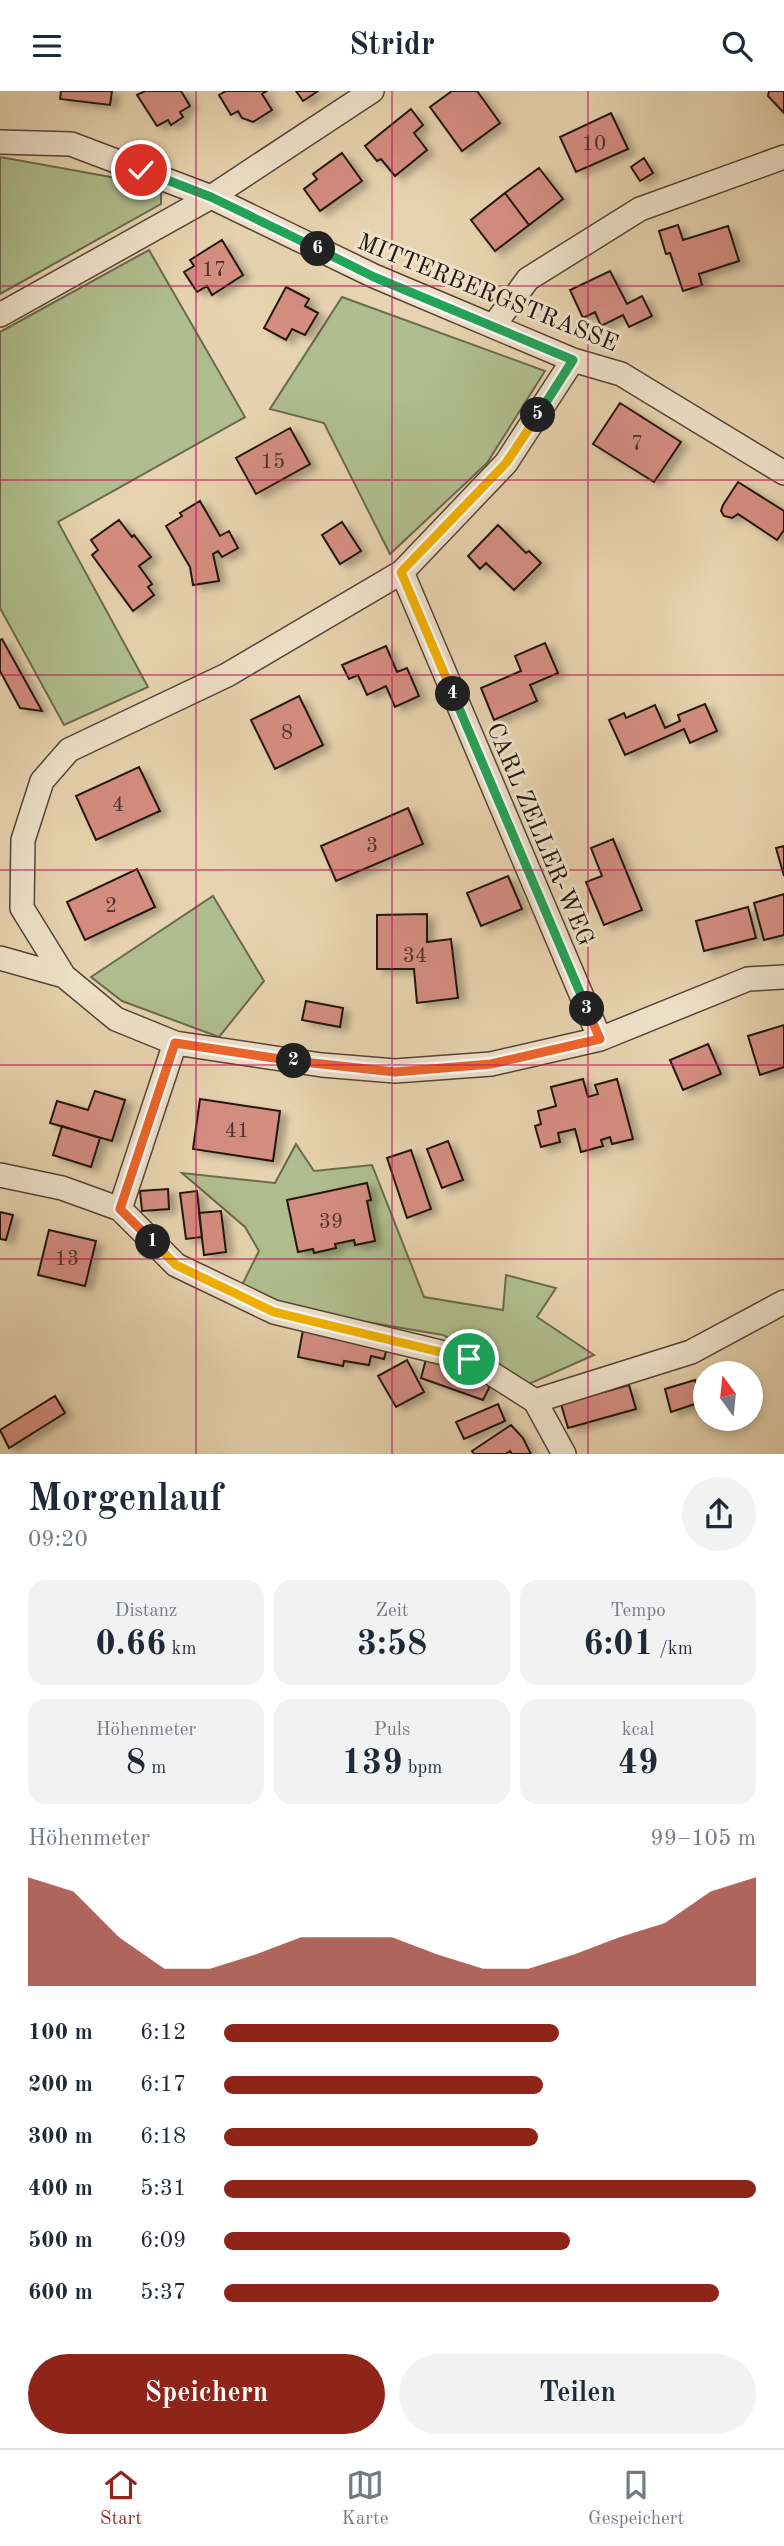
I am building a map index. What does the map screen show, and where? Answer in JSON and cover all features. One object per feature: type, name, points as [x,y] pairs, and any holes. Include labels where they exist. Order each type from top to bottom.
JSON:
[{"type":"street","points":[[0,315],[211,197],[372,91]]},
{"type":"street","name":"MITTERBERGSTRASSE","points":[[0,142],[71,144],[211,197],[374,277],[573,360],[621,374],[784,473]]},
{"type":"street","points":[[494,325],[528,279],[640,209],[784,157]]},
{"type":"street","points":[[573,360],[506,463],[401,572],[227,675],[69,750],[42,781],[23,840],[22,908],[64,977],[116,1019],[175,1043],[322,1065],[395,1072],[491,1064],[600,1039],[748,979],[784,977]]},
{"type":"street","name":"CARL ZELLER-WEG","points":[[401,572],[600,1039]]},
{"type":"street","points":[[0,958],[64,977]]},
{"type":"street","points":[[120,1209],[175,1043]]},
{"type":"street","points":[[0,1175],[62,1188],[120,1209],[176,1265],[274,1312],[469,1359],[535,1401],[564,1454]]},
{"type":"street","points":[[535,1401],[691,1352],[784,1302]]},
{"type":"green space","points":[[0,157],[161,186],[161,204],[0,294]]},
{"type":"green space","points":[[149,250],[245,417],[58,522],[148,687],[64,725],[0,608],[0,332]]},
{"type":"green space","points":[[342,297],[545,371],[487,463],[390,554],[324,423],[270,409]]},
{"type":"green space","points":[[213,896],[264,981],[219,1037],[122,1001],[91,977]]},
{"type":"green space","points":[[296,1144],[314,1171],[372,1165],[424,1297],[503,1310],[506,1275],[556,1288],[537,1317],[594,1355],[529,1384],[443,1335],[284,1308],[242,1285],[259,1251],[245,1227],[182,1173],[275,1183]]},
{"type":"building","points":[[61,91],[112,91],[110,105],[60,99]]},
{"type":"building","points":[[145,91],[181,91],[190,106],[180,112],[183,117],[171,125],[168,120],[157,126],[137,95]]},
{"type":"building","points":[[226,91],[267,91],[262,94],[272,110],[253,122],[242,118],[238,111],[231,115],[219,95]]},
{"type":"building","points":[[296,91],[318,91],[303,101]]},
{"type":"building","points":[[452,91],[477,91],[500,123],[462,151],[430,107]]},
{"type":"building","points":[[769,91],[784,91],[784,113],[768,96]]},
{"type":"building","points":[[411,109],[423,125],[414,133],[427,150],[395,176],[381,159],[377,161],[365,146]]},
{"type":"building","points":[[611,113],[628,149],[576,172],[560,137]]},
{"type":"building","points":[[342,153],[362,181],[320,211],[304,189],[317,179],[313,174]]},
{"type":"building","points":[[644,158],[653,173],[640,181],[631,167]]},
{"type":"building","points":[[539,168],[563,199],[529,225],[505,193]]},
{"type":"building","points":[[505,193],[529,225],[495,251],[471,220]]},
{"type":"building","points":[[678,225],[683,240],[728,226],[739,261],[699,274],[702,285],[683,291],[659,231]]},
{"type":"building","points":[[222,240],[243,275],[212,295],[207,286],[197,292],[184,272],[194,266],[190,260]]},
{"type":"building","points":[[610,271],[627,304],[642,296],[652,316],[629,327],[623,315],[601,326],[595,312],[583,318],[570,290]]},
{"type":"building","points":[[286,287],[309,299],[305,306],[318,313],[305,335],[292,329],[286,340],[264,328]]},
{"type":"building","points":[[620,403],[681,442],[654,482],[593,444]]},
{"type":"building","points":[[290,428],[310,464],[256,494],[236,458]]},
{"type":"building","points":[[738,482],[784,511],[784,530],[777,540],[738,514],[732,518],[724,516],[721,511],[723,505]]},
{"type":"building","points":[[200,501],[220,536],[229,531],[238,548],[222,557],[218,551],[213,554],[219,581],[193,585],[190,567],[166,526],[182,516],[180,513]]},
{"type":"building","points":[[119,520],[151,557],[139,566],[152,584],[148,587],[154,595],[133,611],[92,555],[98,550],[91,540]]},
{"type":"building","points":[[342,522],[361,551],[340,564],[322,535]]},
{"type":"building","points":[[498,525],[526,553],[529,551],[541,563],[514,590],[486,563],[480,569],[468,556]]},
{"type":"building","points":[[2,639],[42,711],[20,708],[0,671]]},
{"type":"building","points":[[545,643],[558,673],[530,685],[537,701],[494,720],[481,688],[521,671],[515,656]]},
{"type":"building","points":[[386,646],[397,672],[407,668],[419,696],[395,707],[386,686],[367,695],[358,675],[349,679],[342,665]]},
{"type":"building","points":[[299,696],[323,745],[275,769],[251,720]]},
{"type":"building","points":[[705,704],[717,731],[690,743],[684,729],[625,755],[609,720],[624,713],[626,718],[655,705],[665,728],[680,721],[678,715]]},
{"type":"building","points":[[139,767],[160,811],[96,840],[76,796]]},
{"type":"building","points":[[408,808],[423,844],[336,881],[321,846]]},
{"type":"building","points":[[613,839],[642,910],[604,925],[586,882],[602,876],[591,848]]},
{"type":"building","points":[[784,846],[784,876],[776,848]]},
{"type":"building","points":[[137,869],[155,907],[85,940],[67,902]]},
{"type":"building","points":[[508,876],[522,909],[481,926],[467,893]]},
{"type":"building","points":[[784,894],[784,935],[764,940],[754,903]]},
{"type":"building","points":[[748,907],[756,938],[704,951],[696,921]]},
{"type":"building","points":[[427,914],[427,942],[451,939],[458,998],[417,1003],[414,969],[377,969],[377,915]]},
{"type":"building","points":[[306,1001],[343,1008],[340,1027],[302,1020]]},
{"type":"building","points":[[784,1025],[784,1067],[760,1075],[748,1036]]},
{"type":"building","points":[[708,1044],[721,1074],[683,1090],[670,1060]]},
{"type":"building","points":[[583,1079],[588,1097],[598,1094],[595,1085],[617,1079],[633,1139],[612,1144],[610,1137],[601,1140],[603,1146],[581,1152],[575,1129],[558,1133],[560,1142],[541,1147],[535,1126],[541,1124],[538,1111],[556,1106],[551,1087]]},
{"type":"building","points":[[95,1091],[125,1100],[112,1141],[50,1123],[57,1101],[88,1110]]},
{"type":"building","points":[[200,1099],[280,1111],[273,1161],[193,1149]]},
{"type":"building","points":[[62,1126],[100,1138],[91,1167],[53,1155]]},
{"type":"building","points":[[448,1141],[463,1180],[442,1188],[427,1149]]},
{"type":"building","points":[[411,1150],[431,1209],[407,1218],[387,1158]]},
{"type":"building","points":[[367,1183],[371,1200],[367,1201],[375,1241],[355,1245],[354,1240],[314,1253],[313,1249],[298,1252],[287,1200]]},
{"type":"building","points":[[168,1189],[169,1209],[142,1211],[140,1191]]},
{"type":"building","points":[[197,1191],[202,1237],[186,1239],[180,1193]]},
{"type":"building","points":[[221,1211],[226,1252],[204,1255],[199,1213]]},
{"type":"building","points":[[0,1212],[13,1215],[6,1240],[0,1239]]},
{"type":"building","points":[[49,1230],[96,1241],[85,1286],[38,1275]]},
{"type":"building","points":[[303,1330],[387,1347],[384,1359],[371,1356],[369,1365],[344,1361],[343,1366],[298,1357]]},
{"type":"building","points":[[426,1359],[445,1362],[493,1380],[483,1400],[421,1378]]},
{"type":"building","points":[[407,1360],[424,1392],[396,1407],[378,1376]]},
{"type":"building","points":[[693,1381],[693,1405],[671,1412],[665,1389]]},
{"type":"building","points":[[629,1385],[636,1409],[568,1428],[561,1404]]},
{"type":"building","points":[[55,1396],[65,1413],[9,1448],[0,1430]]},
{"type":"building","points":[[498,1404],[505,1421],[464,1439],[456,1422]]},
{"type":"building","points":[[511,1425],[523,1438],[531,1454],[512,1454],[510,1451],[505,1454],[474,1454],[472,1451]]},
{"type":"route","points":[[141,170],[211,197],[374,277],[573,360],[506,463],[401,572],[600,1039],[491,1064],[395,1072],[322,1065],[175,1043],[120,1209],[176,1265],[274,1312],[469,1359]]}]
